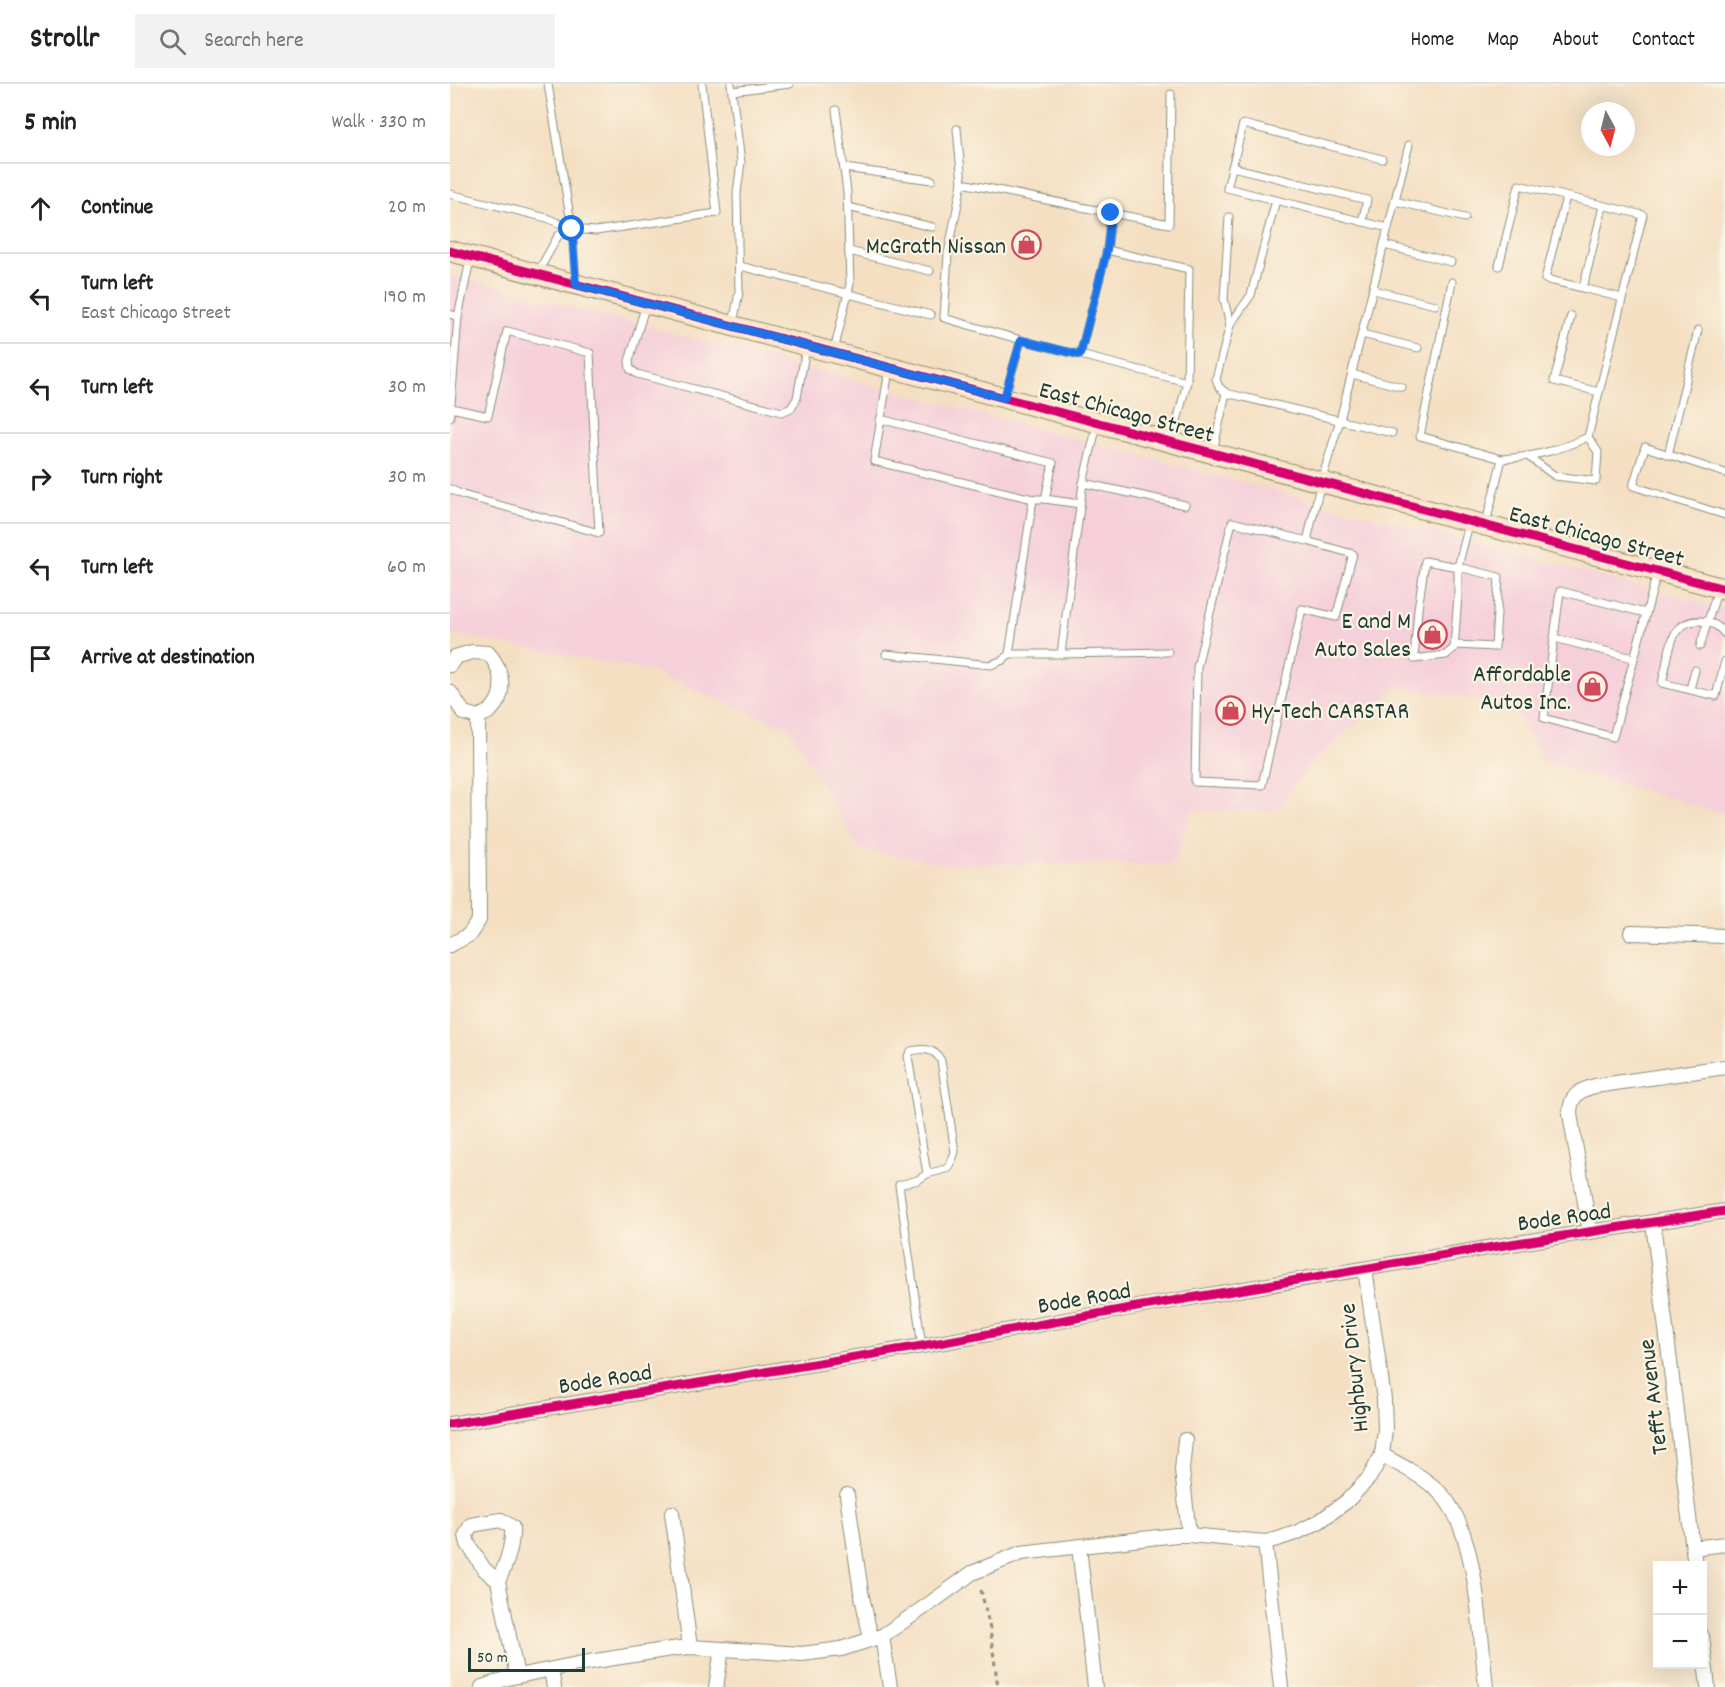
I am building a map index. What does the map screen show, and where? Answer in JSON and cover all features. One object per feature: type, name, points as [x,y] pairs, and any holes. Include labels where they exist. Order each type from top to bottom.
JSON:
[{"type":"main road","name":"East Chicago Street","points":[[450,251],[1722,588]]},
{"type":"street","points":[[450,665],[455,657],[472,652],[488,653],[497,663],[501,675],[501,692],[490,711],[478,717],[464,713],[450,692]]},
{"type":"street","points":[[450,945],[469,935],[479,920],[478,717]]},
{"type":"street","points":[[1631,933],[1725,936]]},
{"type":"street","points":[[1590,1232],[1570,1114],[1571,1100],[1585,1089],[1725,1067]]},
{"type":"street","name":"Bode Road","points":[[450,1424],[922,1346],[1365,1269],[1725,1212]]},
{"type":"street","name":"Tefft Avenue","points":[[1653,1223],[1694,1561]]},
{"type":"street","name":"Highbury Drive","points":[[482,1687],[517,1676],[599,1660],[690,1647],[802,1654],[841,1648],[876,1637],[972,1573],[1021,1553],[1189,1534],[1265,1542],[1298,1533],[1347,1501],[1369,1478],[1382,1455],[1385,1430],[1384,1399],[1365,1269]]},
{"type":"street","points":[[1185,1440],[1182,1470],[1189,1534]]},
{"type":"street","points":[[1382,1455],[1421,1477],[1444,1497],[1460,1524],[1469,1548],[1486,1687]]},
{"type":"street","points":[[848,1495],[861,1592],[890,1687]]},
{"type":"street","points":[[672,1513],[690,1647]]},
{"type":"street","points":[[1265,1542],[1281,1687]]},
{"type":"street","points":[[1693,1548],[1725,1544]]},
{"type":"street","points":[[1079,1547],[1095,1687]]},
{"type":"street","points":[[498,1581],[517,1676]]},
{"type":"street","points":[[716,1687],[722,1649]]},
{"type":"street","points":[[1706,1669],[1708,1687]]},
{"type":"street","points":[[551,1670],[554,1687]]},
{"type":"lane","points":[[548,84],[572,229],[576,285]]},
{"type":"lane","points":[[450,194],[547,218],[572,229],[596,231],[717,213],[702,84]]},
{"type":"lane","points":[[733,326],[739,292],[737,193],[741,162],[731,88],[790,84]]},
{"type":"lane","points":[[962,183],[1169,224],[1171,94]]},
{"type":"lane","points":[[833,353],[850,284],[848,207],[836,110]]},
{"type":"lane","points":[[1382,159],[1243,124],[1227,188],[1388,228]]},
{"type":"lane","points":[[957,129],[962,183],[948,254],[944,318],[1187,382]]},
{"type":"lane","points":[[1307,541],[1321,482],[1352,374],[1409,145]]},
{"type":"lane","points":[[1232,167],[1367,200],[1362,222]]},
{"type":"lane","points":[[844,168],[932,180]]},
{"type":"lane","points":[[1499,266],[1519,185],[1643,215],[1588,436],[1598,452],[1596,481],[1555,476],[1529,457]]},
{"type":"lane","points":[[1566,196],[1545,279],[1622,298]]},
{"type":"lane","points":[[1276,200],[1251,296],[1230,326],[1216,379],[1219,387],[1226,393],[1392,433]]},
{"type":"lane","points":[[1395,201],[1464,218]]},
{"type":"lane","points":[[1583,288],[1603,206]]},
{"type":"lane","points":[[848,207],[932,227]]},
{"type":"lane","points":[[1080,355],[1107,250],[1111,213]]},
{"type":"lane","points":[[1229,217],[1224,299],[1230,326]]},
{"type":"lane","points":[[536,275],[558,236],[572,229]]},
{"type":"lane","points":[[1384,245],[1451,262]]},
{"type":"lane","points":[[1107,250],[1189,269],[1187,382],[1172,443]]},
{"type":"lane","points":[[849,251],[930,271]]},
{"type":"lane","points":[[450,417],[454,315],[471,257]]},
{"type":"lane","points":[[740,266],[931,315]]},
{"type":"lane","points":[[1452,282],[1420,436],[1502,459],[1529,457],[1562,449],[1588,436]]},
{"type":"lane","points":[[1373,290],[1435,305]]},
{"type":"lane","points":[[646,304],[629,361],[630,369],[637,374],[782,412],[791,408],[797,398],[807,346]]},
{"type":"lane","points":[[1570,316],[1554,381],[1599,392]]},
{"type":"lane","points":[[1668,454],[1698,330]]},
{"type":"lane","points":[[450,489],[463,495],[600,533],[590,353],[507,331],[488,416],[451,408]]},
{"type":"lane","points":[[1362,334],[1418,348]]},
{"type":"lane","points":[[1004,398],[1021,340]]},
{"type":"lane","points":[[889,367],[874,461],[1033,500],[1045,499],[1080,504]]},
{"type":"lane","points":[[1352,374],[1402,387]]},
{"type":"lane","points":[[1212,453],[1226,393]]},
{"type":"lane","points":[[880,419],[1053,463],[1045,499]]},
{"type":"lane","points":[[1061,654],[1083,483],[1097,422]]},
{"type":"lane","points":[[1725,473],[1645,447],[1633,486],[1725,515]]},
{"type":"lane","points":[[1455,645],[1495,647],[1499,577],[1458,567],[1425,561],[1414,659],[1448,654],[1455,645],[1458,567],[1502,459]]},
{"type":"lane","points":[[1083,483],[1185,506]]},
{"type":"lane","points":[[886,654],[991,665],[1003,660],[1009,654],[1033,500]]},
{"type":"lane","points":[[1232,522],[1307,541],[1353,554],[1336,617],[1302,609],[1262,785],[1195,782],[1197,667],[1232,522]]},
{"type":"lane","points":[[1645,613],[1560,591],[1544,718],[1613,737],[1658,570]]},
{"type":"lane","points":[[1700,646],[1722,588]]},
{"type":"lane","points":[[1725,634],[1719,626],[1708,621],[1700,621],[1678,630],[1662,683],[1716,696],[1725,662]]},
{"type":"lane","points":[[1554,638],[1633,658]]},
{"type":"lane","points":[[1009,654],[1168,652]]},
{"type":"lane","points":[[1690,689],[1695,670]]},
{"type":"lane","points":[[922,1346],[899,1185],[949,1168],[955,1152],[941,1061],[936,1053],[926,1049],[910,1052],[908,1056],[927,1174]]},
{"type":"path","points":[[981,1590],[990,1629],[998,1687]]},
{"type":"shaded area","points":[[450,275],[1725,609],[1725,814],[1544,762],[1511,706],[1397,686],[1311,764],[1274,812],[1193,810],[1173,864],[946,864],[859,849],[790,729],[651,671],[450,634]]},
{"type":"cycle path","points":[[450,251],[1725,589]]},
{"type":"cycle path","points":[[450,1424],[922,1346],[1511,1244],[1725,1211]]},
{"type":"place","name":"McGrath Nissan","points":[[1027,245]]},
{"type":"place","name":"E and M Auto Sales","points":[[1432,634]]},
{"type":"place","name":"Affordable Autos Inc.","points":[[1592,687]]},
{"type":"place","name":"Hy-Tech CARSTAR","points":[[1230,710]]},
{"type":"route","points":[[572,229],[576,285],[1004,398],[1021,340],[1080,355],[1107,250],[1111,213]]}]
